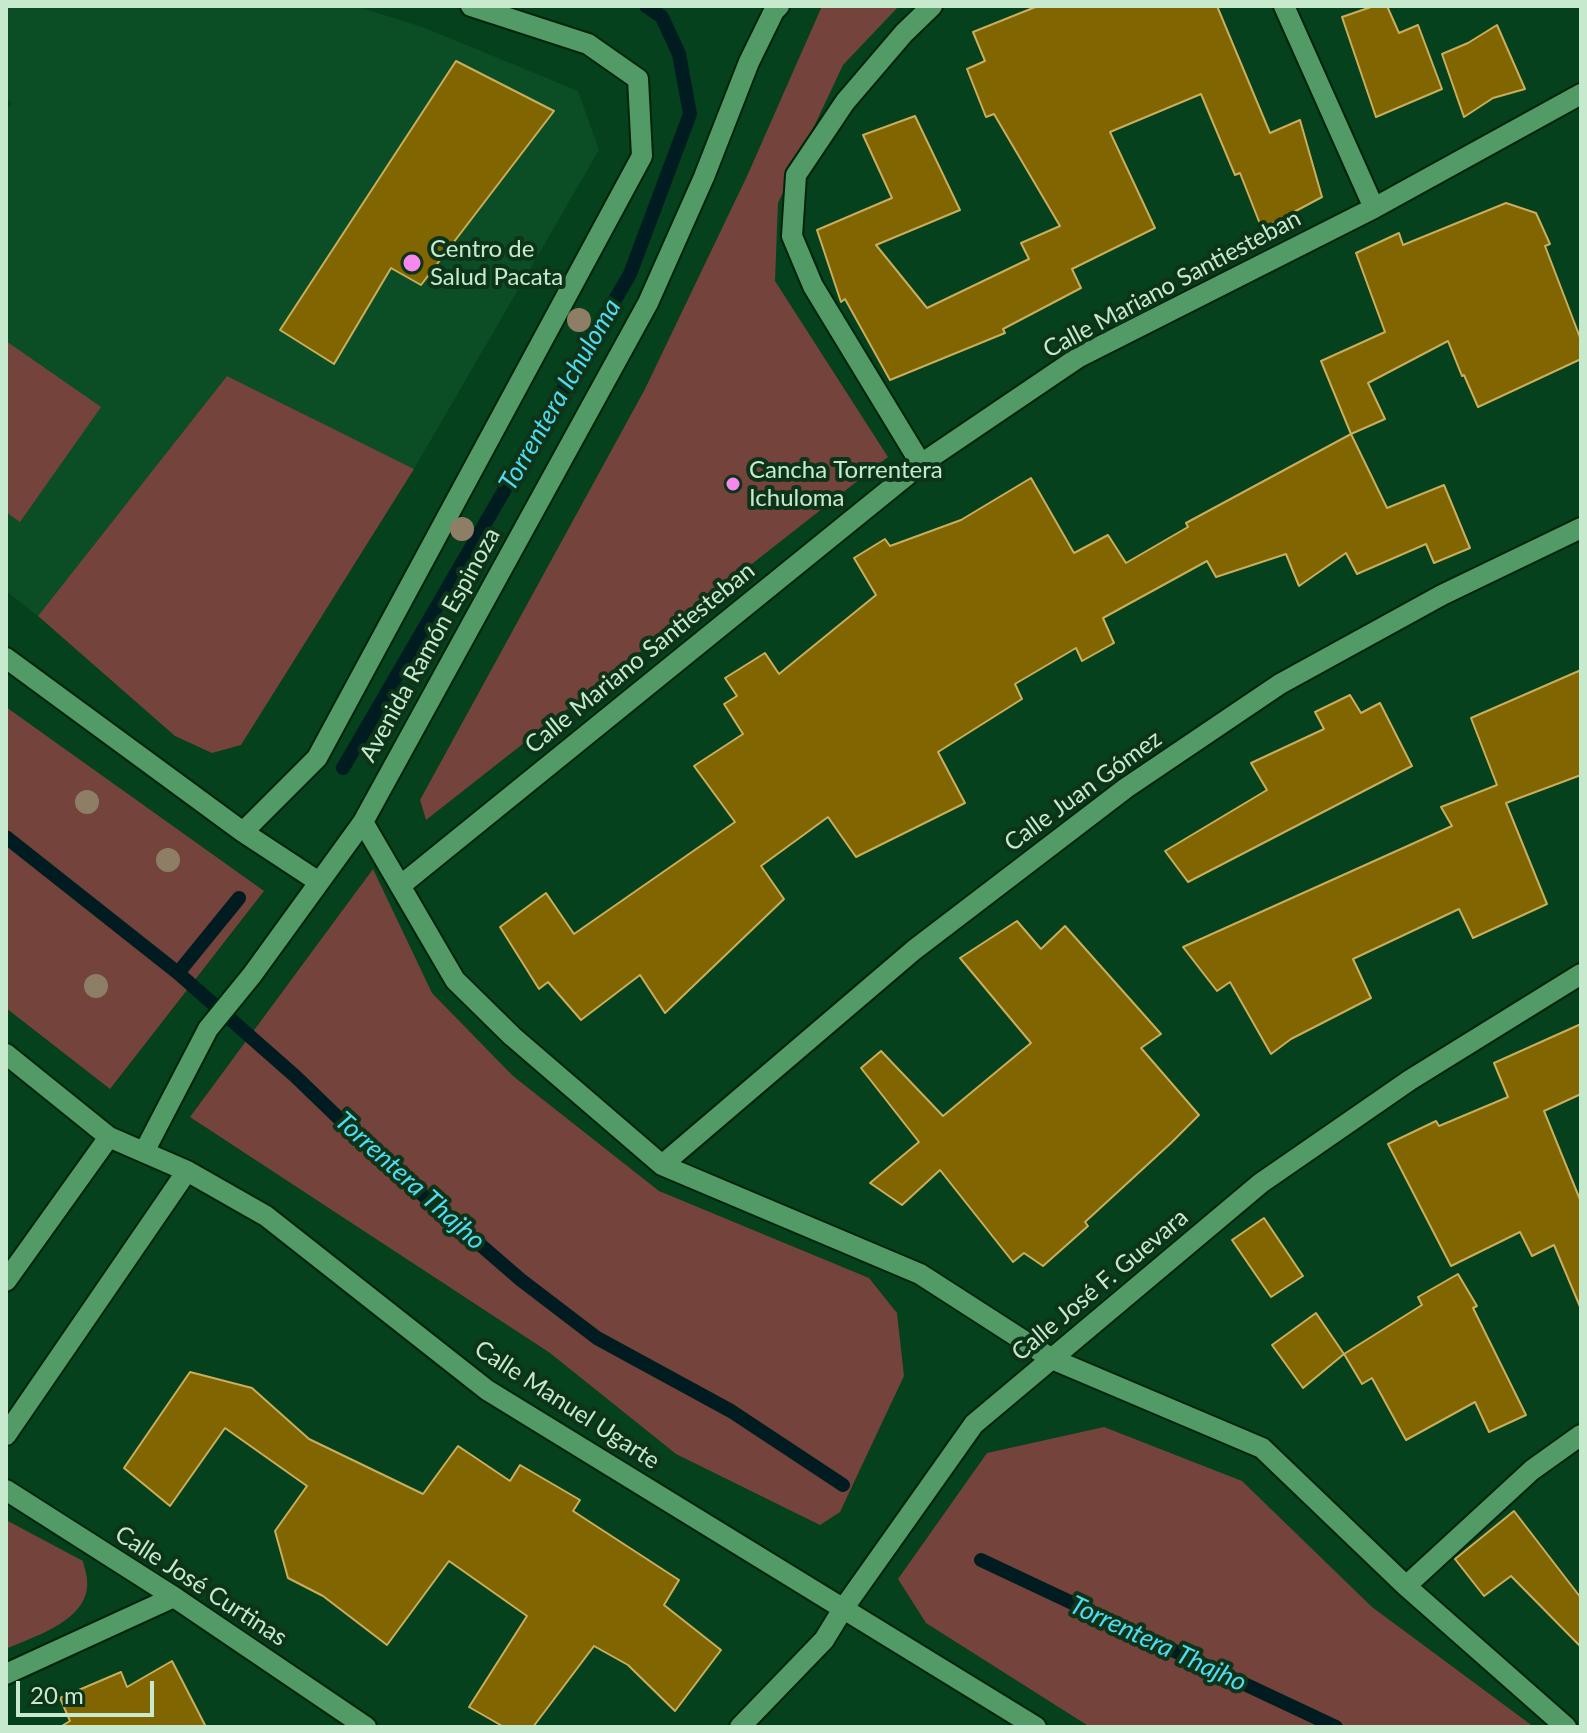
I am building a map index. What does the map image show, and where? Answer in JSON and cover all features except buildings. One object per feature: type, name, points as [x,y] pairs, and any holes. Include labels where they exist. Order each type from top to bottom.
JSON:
[{"type":"street","points":[[243,832],[317,758],[642,156],[638,79],[588,44],[471,6]]},
{"type":"street","points":[[921,464],[813,286],[792,236],[796,175],[845,102],[904,33],[932,6]]},
{"type":"street","points":[[1284,6],[1374,208]]},
{"type":"street","name":"Avenida Ramón Espinoza","points":[[144,1152],[208,1029],[252,975],[363,822],[648,303],[704,177],[771,8]]},
{"type":"street","name":"Calle Mariano Santiesteban","points":[[400,886],[921,464],[1079,357],[1374,208],[1581,94]]},
{"type":"street","name":"Calle Juan Gómez","points":[[662,1165],[914,950],[1126,788],[1280,684],[1442,595],[1581,528]]},
{"type":"street","points":[[6,658],[243,832],[319,882]]},
{"type":"street","points":[[363,822],[455,980],[512,1036],[662,1165],[920,1274],[1052,1359],[1262,1448],[1406,1586],[1566,1727]]},
{"type":"street","name":"Calle José F. Guevara","points":[[740,1727],[824,1640],[974,1424],[1261,1183],[1410,1080],[1581,974]]},
{"type":"street","name":"Calle Manuel Ugarte","points":[[6,1054],[109,1137],[187,1171],[266,1216],[487,1390],[1036,1727]]},
{"type":"street","points":[[6,1281],[109,1137]]},
{"type":"street","points":[[6,1435],[187,1171]]},
{"type":"street","points":[[1406,1586],[1532,1470],[1581,1435]]},
{"type":"street","name":"Calle José Curtinas","points":[[6,1490],[174,1597],[366,1727]]},
{"type":"street","points":[[6,1674],[174,1597]]},
{"type":"shaded area","points":[[6,6],[356,6],[425,28],[578,91],[599,150],[414,469],[227,376],[38,616],[6,591],[6,110],[12,103],[6,98]]},
{"type":"shaded area","points":[[822,6],[899,6],[843,65],[778,203],[775,281],[888,457],[426,820],[420,800],[645,389],[748,174]]},
{"type":"shaded area","points":[[6,341],[101,407],[20,522],[6,512]]},
{"type":"shaded area","points":[[227,376],[414,469],[241,745],[212,753],[175,736],[38,616]]},
{"type":"shaded area","points":[[6,707],[264,891],[110,1089],[6,1008]]},
{"type":"shaded area","points":[[373,869],[432,993],[513,1076],[659,1191],[869,1278],[897,1313],[904,1376],[840,1512],[820,1525],[676,1454],[550,1353],[190,1117]]},
{"type":"shaded area","points":[[1104,1427],[1242,1481],[1372,1607],[1534,1727],[1090,1727],[926,1623],[898,1579],[987,1453]]},
{"type":"shaded area","points":[[6,1520],[83,1561],[87,1580],[86,1594],[71,1616],[59,1625],[6,1649]]},
{"type":"waterway","name":"Torrentera Ichuloma","points":[[343,768],[630,274],[690,114],[679,54],[662,17],[646,6]]},
{"type":"waterway","name":"Torrentera Thajho","points":[[6,837],[178,973],[295,1076],[380,1158],[521,1280],[597,1338],[731,1411],[843,1485]]},
{"type":"waterway","name":"Torrentera Ichuloma","points":[[178,973],[239,898]]},
{"type":"waterway","name":"Torrentera Thajho","points":[[981,1560],[1336,1727]]},
{"type":"place","name":"Centro de Salud Pacata","points":[[412,263]]},
{"type":"place","name":"Cancha Torrentera Ichuloma","points":[[733,484]]}]
